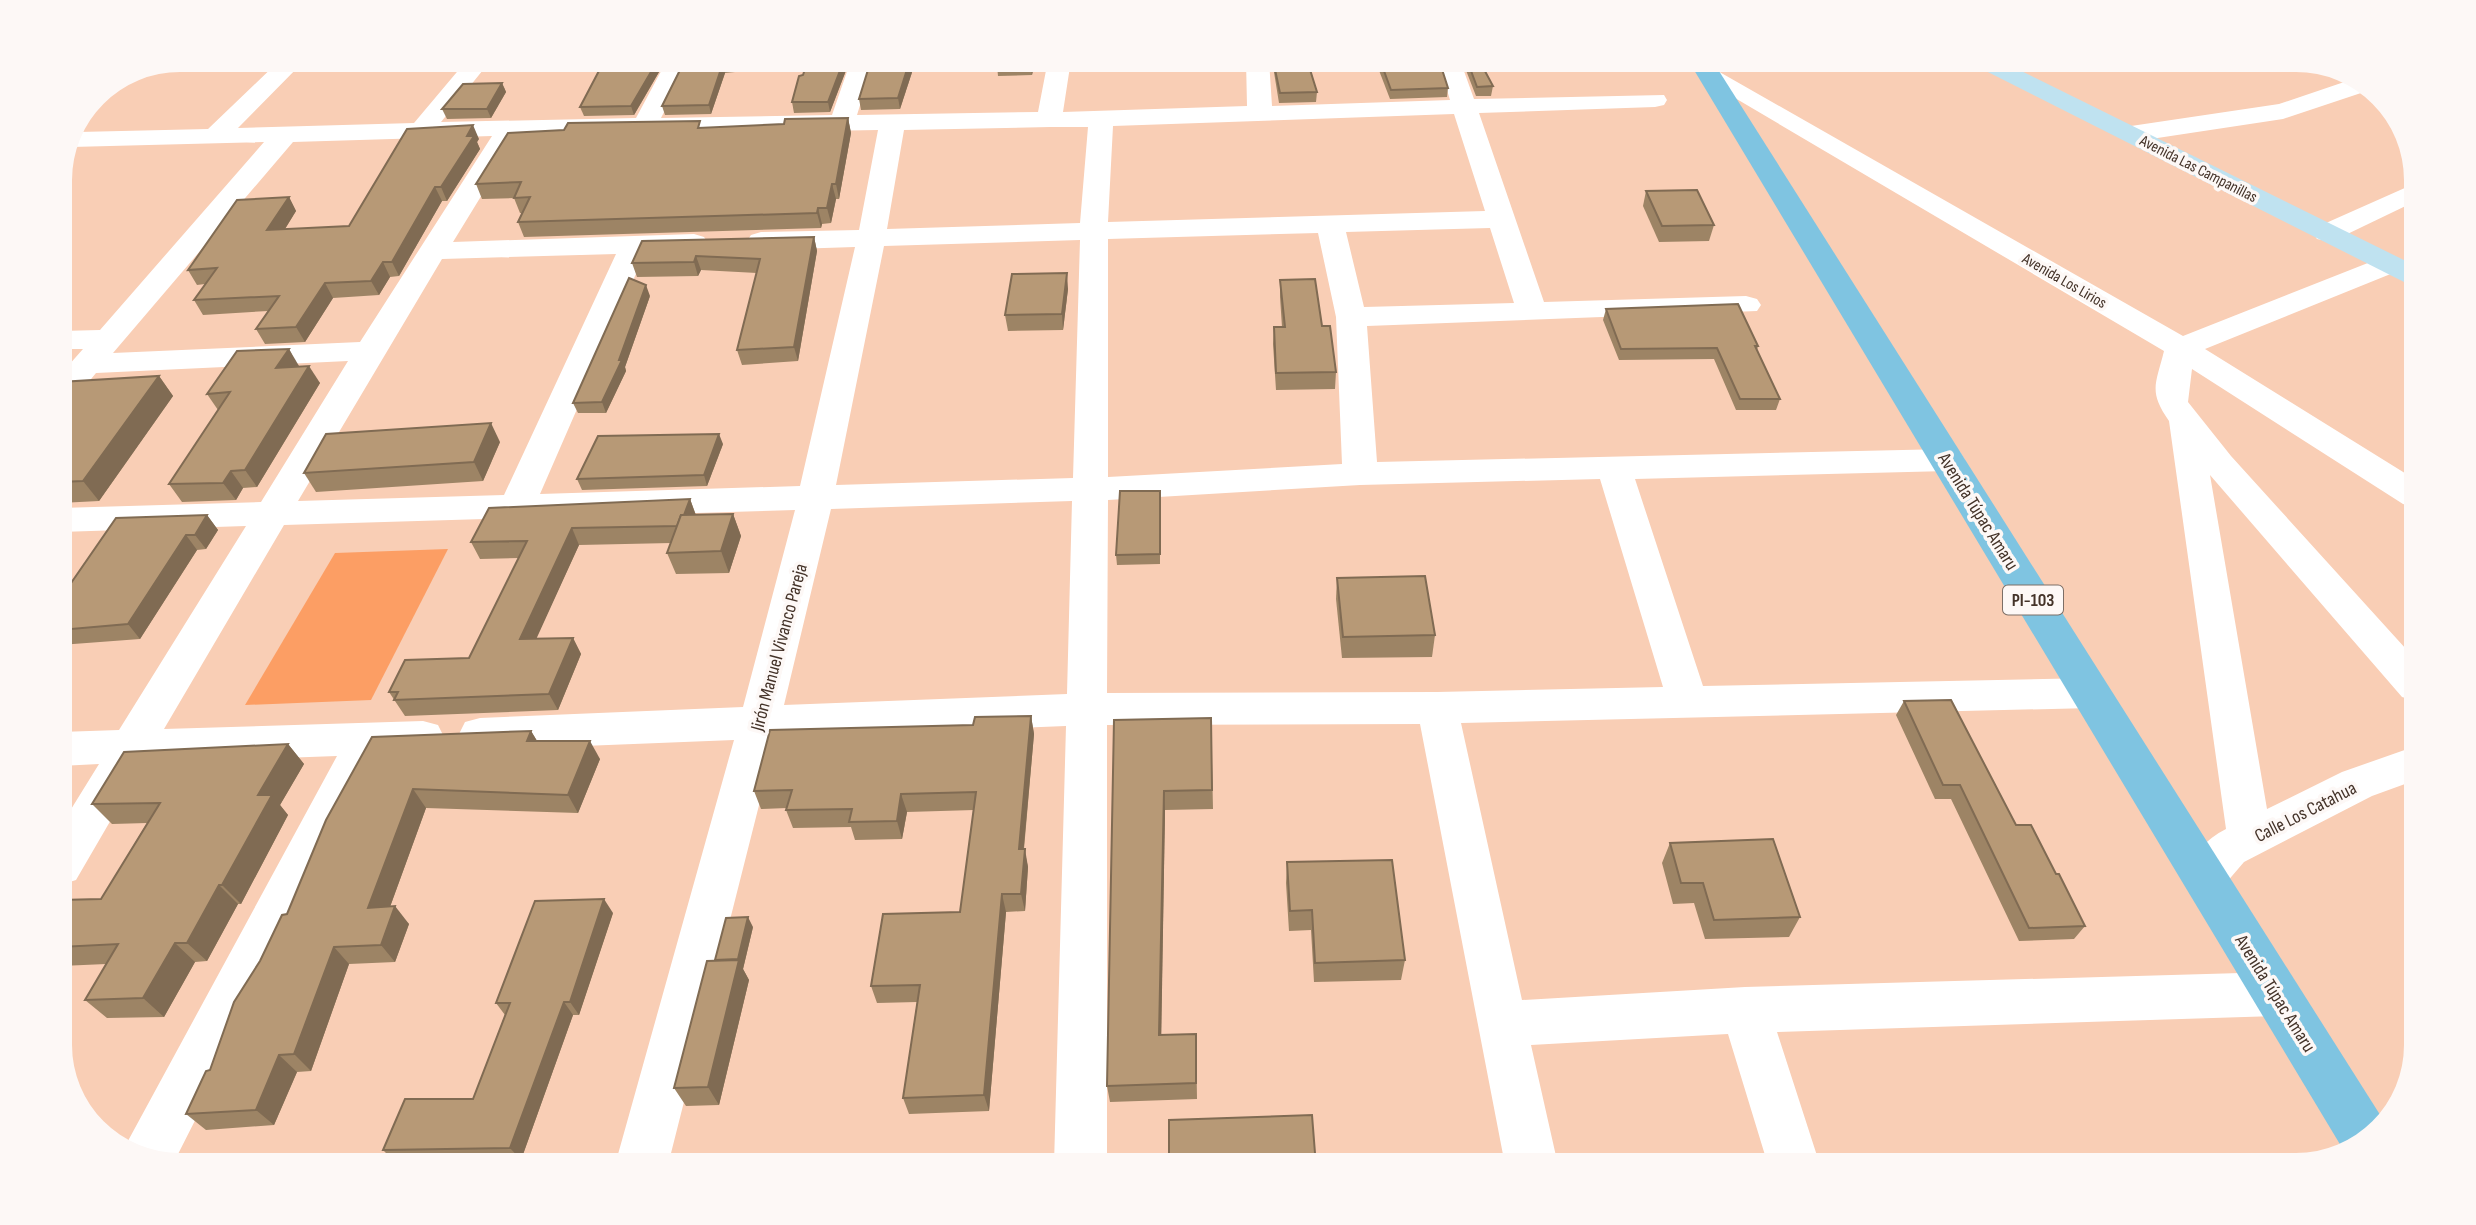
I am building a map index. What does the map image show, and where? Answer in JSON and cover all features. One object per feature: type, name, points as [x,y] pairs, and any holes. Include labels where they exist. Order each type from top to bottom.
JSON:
[{"type":"main road","name":"Avenida Túpac Amaru","points":[[1708,72],[2361,1132]]},
{"type":"street","points":[[214,137],[281,72]]},
{"type":"street","points":[[421,131],[469,72]]},
{"type":"street","points":[[644,127],[672,72]]},
{"type":"street","points":[[842,124],[858,72]]},
{"type":"street","points":[[1049,120],[1057,72]]},
{"type":"street","points":[[1258,72],[1260,114]]},
{"type":"street","points":[[1452,72],[1532,312]]},
{"type":"street","name":"Avenida Los Lirios","points":[[1714,72],[2181,348],[2404,488]]},
{"type":"street","name":"Avenida Las Campanillas","points":[[2006,72],[2404,272]]},
{"type":"street","points":[[2131,134],[2283,111],[2352,88]]},
{"type":"street","points":[[80,140],[510,128],[1101,119],[1655,100]]},
{"type":"street","points":[[1080,1153],[1094,229],[1101,119]]},
{"type":"street","name":"Jirón Manuel Vivanco Pareja","points":[[644,1153],[818,498],[873,237],[892,124]]},
{"type":"street","points":[[72,846],[370,351],[510,128]]},
{"type":"street","points":[[72,381],[284,136]]},
{"type":"street","points":[[2327,233],[2404,197]]},
{"type":"street","points":[[435,251],[1094,229],[1501,219]]},
{"type":"street","points":[[1330,225],[1351,317],[1360,474]]},
{"type":"street","points":[[517,506],[635,244]]},
{"type":"street","points":[[2388,265],[2181,348],[2172,385],[2172,402],[2219,464],[2404,672]]},
{"type":"street","points":[[1351,317],[1746,305]]},
{"type":"street","points":[[72,340],[106,339]]},
{"type":"street","points":[[86,365],[370,351]]},
{"type":"street","points":[[2184,419],[2250,839]]},
{"type":"street","points":[[72,520],[1091,489],[1360,474],[1948,460]]},
{"type":"street","points":[[1614,470],[1688,702]]},
{"type":"street","points":[[72,749],[1086,709],[1437,708],[2091,693]]},
{"type":"street","points":[[1437,708],[1528,1153]]},
{"type":"street","points":[[152,1150],[367,739]]},
{"type":"street","name":"Calle Los Catahua","points":[[2204,876],[2228,849],[2357,784],[2404,767]]},
{"type":"street","points":[[1503,1024],[1745,1010],[2276,994]]},
{"type":"street","points":[[1745,1010],[1790,1153]]},
{"type":"shaded area","points":[[448,549],[371,700],[245,705],[335,553]]},
{"type":"building","points":[[598,72],[651,72],[631,106],[580,107]]},
{"type":"building","points":[[679,72],[720,72],[709,105],[662,106]]},
{"type":"building","points":[[804,72],[839,72],[828,102],[792,102],[799,76]]},
{"type":"building","points":[[867,72],[906,72],[898,98],[859,99]]},
{"type":"building","points":[[1276,72],[1311,72],[1317,92],[1280,93]]},
{"type":"building","points":[[1384,72],[1443,72],[1448,88],[1391,90]]},
{"type":"building","points":[[1471,72],[1485,72],[1493,86],[1477,87]]},
{"type":"building","points":[[502,83],[487,109],[442,109],[463,84]]},
{"type":"building","points":[[848,118],[836,184],[832,184],[827,208],[818,208],[817,213],[518,222],[530,197],[514,198],[521,182],[476,184],[508,133],[564,130],[568,123],[700,121],[698,128],[784,124],[785,119]]},
{"type":"building","points":[[473,125],[467,136],[474,136],[441,187],[435,187],[392,262],[383,262],[371,281],[325,283],[296,327],[256,329],[279,296],[194,300],[217,268],[188,270],[237,200],[289,197],[267,230],[349,226],[407,129]]},
{"type":"building","points":[[1697,190],[1714,225],[1662,226],[1646,191]]},
{"type":"building","points":[[814,237],[794,347],[737,350],[760,259],[696,256],[694,262],[632,263],[642,241]]},
{"type":"building","points":[[1067,273],[1062,314],[1005,315],[1012,274]]},
{"type":"building","points":[[629,278],[646,285],[619,360],[622,360],[602,402],[573,403]]},
{"type":"building","points":[[1315,279],[1322,326],[1330,326],[1336,372],[1276,373],[1274,327],[1285,327],[1280,280]]},
{"type":"building","points":[[1738,304],[1780,399],[1740,399],[1717,348],[1621,349],[1606,309]]},
{"type":"building","points":[[289,349],[276,368],[309,366],[245,470],[231,471],[223,483],[169,484],[230,392],[207,394],[237,351]]},
{"type":"building","points":[[159,376],[83,481],[72,481],[72,381]]},
{"type":"building","points":[[491,423],[474,462],[304,473],[326,434]]},
{"type":"building","points":[[719,434],[704,475],[577,479],[598,436]]},
{"type":"building","points":[[1120,491],[1160,491],[1160,554],[1116,555]]},
{"type":"building","points":[[690,499],[677,526],[572,528],[520,639],[573,638],[549,694],[394,700],[398,692],[389,692],[405,660],[469,658],[527,541],[471,542],[489,508]]},
{"type":"building","points":[[733,514],[721,551],[667,553],[681,515]]},
{"type":"building","points":[[207,515],[195,535],[186,535],[128,624],[72,629],[72,582],[116,518]]},
{"type":"building","points":[[1425,576],[1435,635],[1343,637],[1337,578]]},
{"type":"building","points":[[1951,700],[2016,825],[2031,825],[2085,926],[2029,928],[1960,785],[1943,785],[1904,701]]},
{"type":"building","points":[[1031,716],[1019,849],[1025,849],[1021,894],[1002,894],[984,1095],[903,1098],[920,985],[871,986],[883,914],[960,912],[976,792],[901,794],[897,821],[849,822],[852,809],[786,810],[792,790],[754,791],[770,730],[973,725],[975,717]]},
{"type":"building","points":[[1211,718],[1212,790],[1164,791],[1159,1035],[1196,1034],[1196,1083],[1107,1086],[1114,720]]},
{"type":"building","points":[[531,731],[527,741],[590,741],[568,795],[413,789],[368,908],[395,906],[381,945],[334,947],[294,1054],[279,1055],[256,1110],[186,1114],[206,1071],[210,1070],[234,1002],[260,961],[282,915],[287,914],[326,820],[372,737]]},
{"type":"building","points":[[288,744],[258,795],[272,795],[187,943],[175,943],[143,998],[85,1000],[118,944],[72,946],[72,900],[101,899],[160,803],[92,804],[124,752]]},
{"type":"building","points":[[1773,839],[1800,917],[1714,920],[1703,883],[1681,883],[1670,843]]},
{"type":"building","points":[[1392,860],[1405,960],[1315,963],[1312,910],[1290,911],[1287,862]]},
{"type":"building","points":[[604,899],[570,1002],[564,1002],[510,1148],[383,1150],[405,1099],[473,1099],[510,1003],[496,1003],[535,901]]},
{"type":"building","points":[[748,917],[738,959],[715,960],[726,918]]},
{"type":"building","points":[[739,960],[708,1087],[674,1088],[707,961]]},
{"type":"building","points":[[1312,1115],[1315,1153],[1169,1153],[1169,1120]]}]
